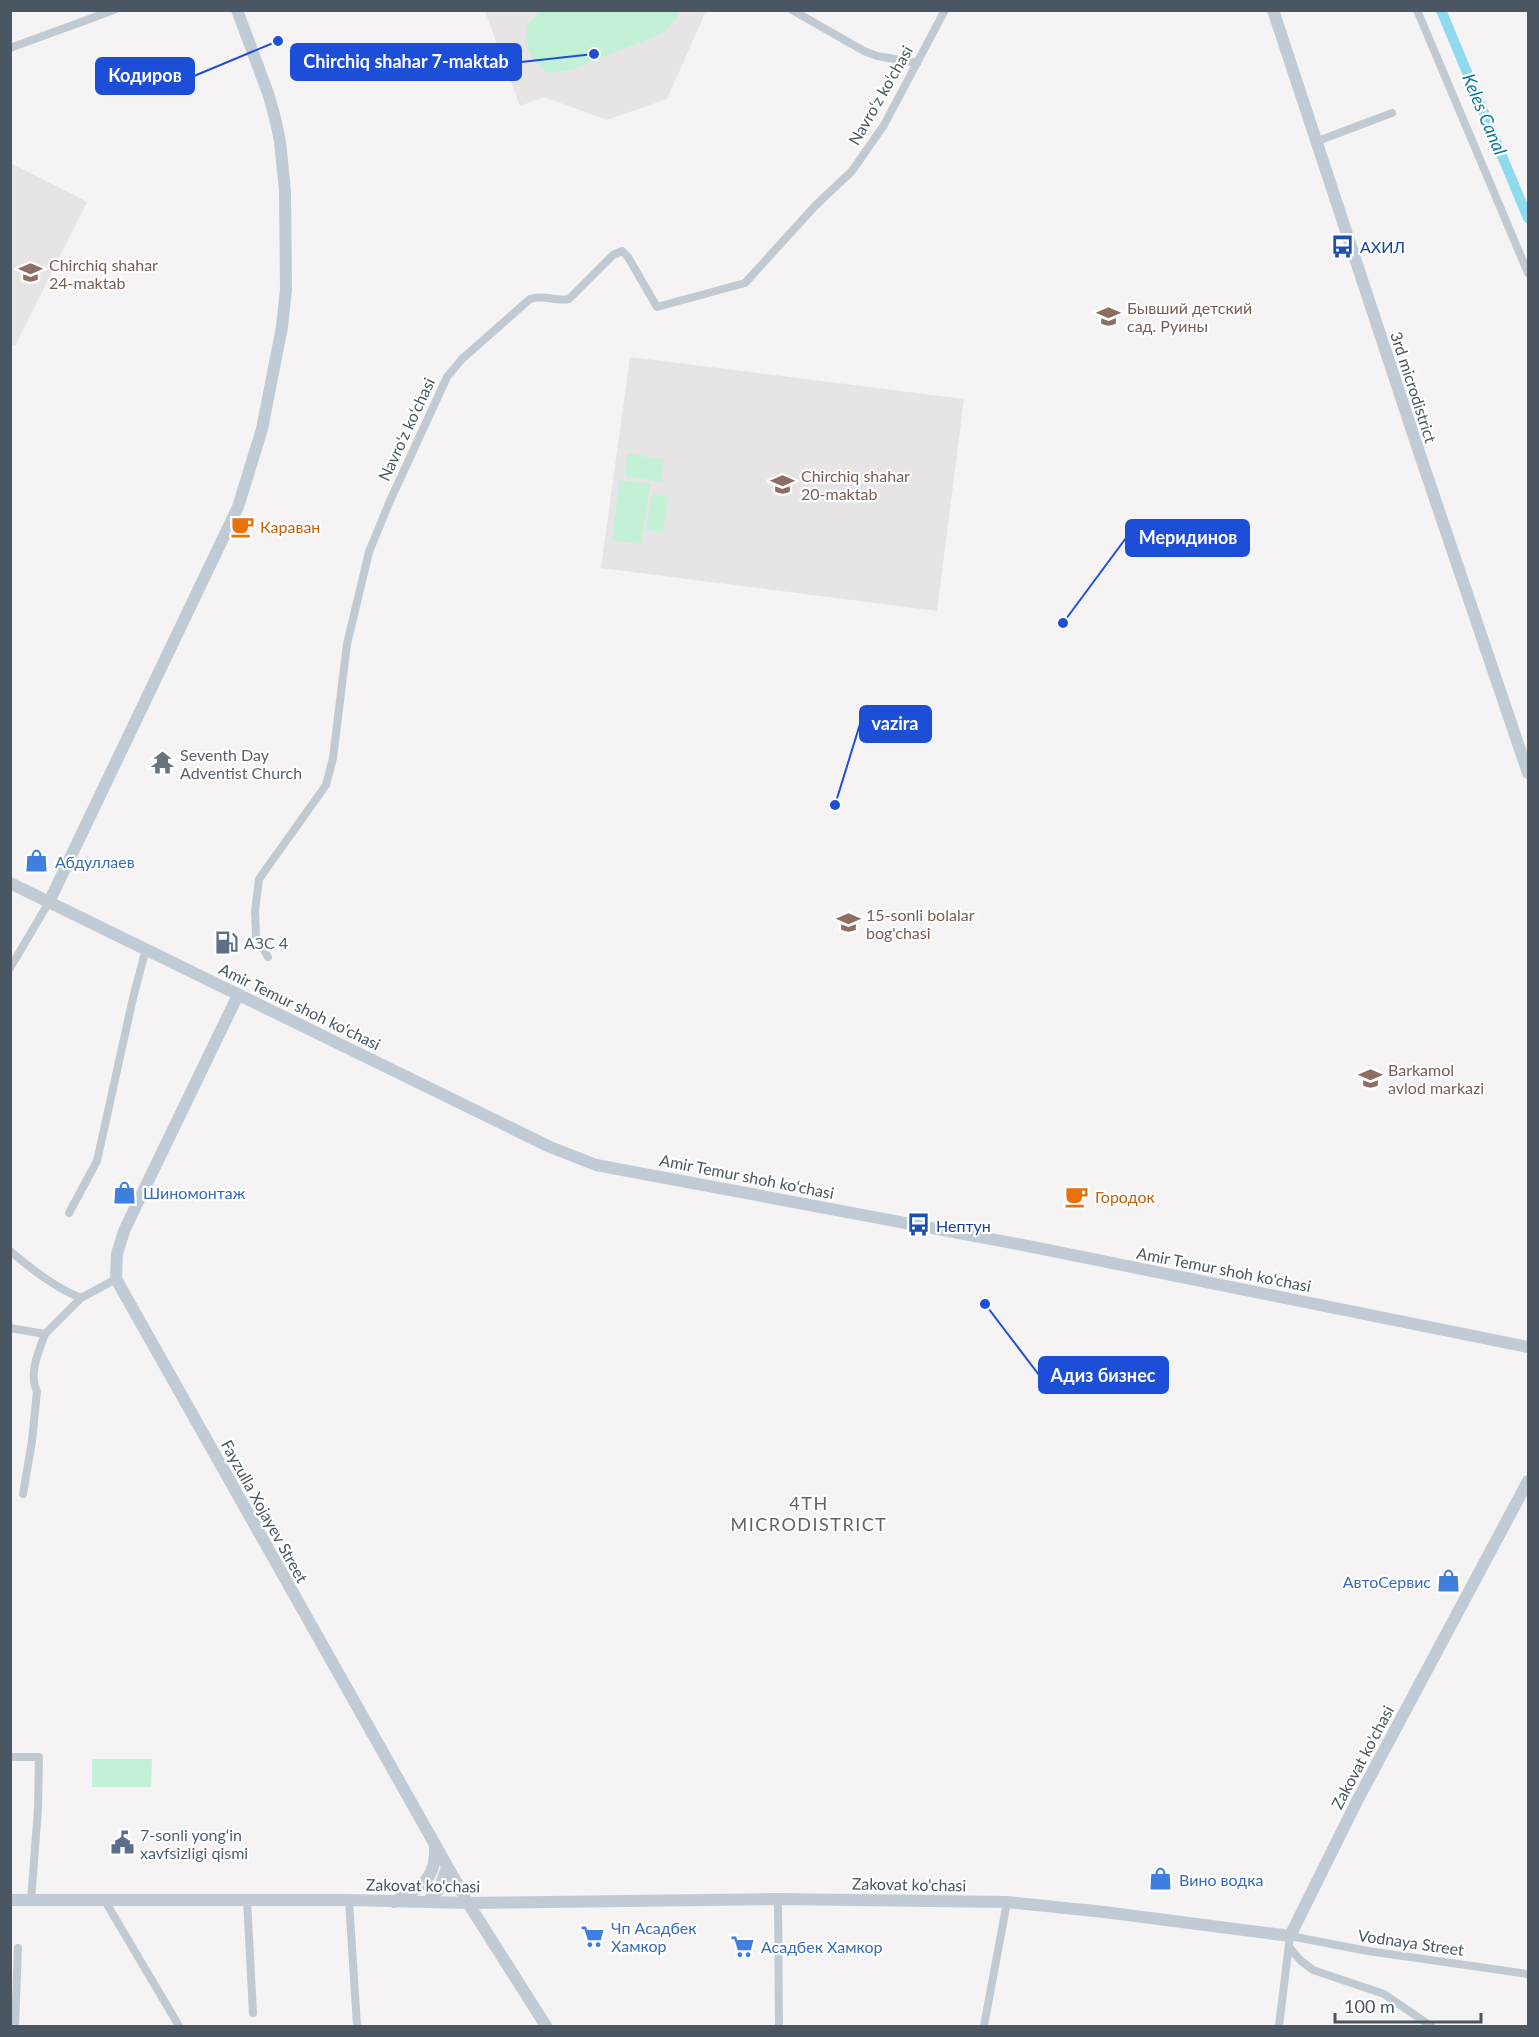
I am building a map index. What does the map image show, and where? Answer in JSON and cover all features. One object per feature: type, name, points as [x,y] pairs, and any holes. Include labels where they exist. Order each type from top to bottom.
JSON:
[{"type":"main road","points":[[49,902],[238,507],[262,429],[282,327],[286,270],[285,191],[280,141],[270,101],[237,10]]},
{"type":"main road","name":"3rd microdistrict","points":[[1273,10],[1315,142],[1528,773]]},
{"type":"main road","name":"Amir Temur shoh ko‘chasi","points":[[10,883],[550,1147],[596,1165],[1000,1240],[1528,1347]]},
{"type":"main road","points":[[116,1279],[117,1254],[124,1231],[238,995]]},
{"type":"main road","name":"Fayzulla Xojayev Street","points":[[116,1279],[447,1867],[546,2026]]},
{"type":"main road","name":"Zakovat ko'chasi","points":[[10,1900],[349,1900],[468,1903],[778,1899],[1007,1902],[1104,1912],[1290,1942],[1357,1800],[1528,1480]]},
{"type":"main road","points":[[394,1902],[428,1880],[434,1866],[435,1845]]},
{"type":"main road","points":[[427,1902],[440,1888],[447,1867]]},
{"type":"street","points":[[10,48],[114,10]]},
{"type":"street","points":[[792,10],[864,51],[877,56],[917,63]]},
{"type":"street","name":"Navro‘z ko‘chasi","points":[[268,957],[256,936],[255,911],[259,879],[326,785],[333,758],[346,644],[369,552],[388,503],[447,377],[462,359],[530,299],[538,296],[562,301],[569,299],[613,255],[622,251],[628,256],[657,307],[745,283],[815,206],[852,171],[884,125],[945,10]]},
{"type":"street","points":[[1418,10],[1528,273]]},
{"type":"street","points":[[1315,142],[1392,113]]},
{"type":"street","points":[[10,968],[49,902]]},
{"type":"street","points":[[69,1213],[97,1161],[133,998],[146,950]]},
{"type":"street","points":[[10,1251],[42,1278],[63,1291],[81,1298]]},
{"type":"street","points":[[23,1494],[36,1401],[35,1366],[45,1334],[81,1298],[116,1279]]},
{"type":"street","points":[[10,1328],[45,1334]]},
{"type":"street","points":[[10,1757],[39,1757],[38,1809],[31,1900]]},
{"type":"street","points":[[778,1899],[779,2026]]},
{"type":"street","points":[[247,1900],[253,2013]]},
{"type":"street","points":[[349,1900],[357,2026]]},
{"type":"street","points":[[105,1901],[180,2026]]},
{"type":"street","points":[[984,2026],[1007,1902]]},
{"type":"street","points":[[1279,2026],[1290,1942]]},
{"type":"street","points":[[1290,1942],[1300,1960],[1313,1970],[1384,1994],[1431,2026]]},
{"type":"street","name":"Vodnaya Street","points":[[1290,1942],[1528,1974]]},
{"type":"street","points":[[15,2026],[18,1947]]},
{"type":"shaded area","points":[[485,11],[706,11],[667,99],[607,120],[544,97],[520,106]]},
{"type":"shaded area","name":"Chirchiq shahar 24-maktab","points":[[11,163],[87,202],[15,346],[10,344]]},
{"type":"shaded area","name":"Chirchiq shahar 20-maktab","points":[[630,357],[964,399],[937,611],[601,568]]},
{"type":"green space","points":[[542,10],[678,11],[678,16],[665,32],[572,70],[548,73],[532,57],[526,41],[527,25]]},
{"type":"green space","points":[[628,454],[664,460],[661,482],[625,476]]},
{"type":"green space","points":[[620,480],[650,484],[641,544],[612,540]]},
{"type":"green space","points":[[652,494],[668,497],[663,533],[646,530]]},
{"type":"green space","points":[[92,1759],[152,1759],[151,1787],[92,1787]]},
{"type":"waterway","name":"Keles Canal","points":[[1441,10],[1528,218]]},
{"type":"place","name":"Кодиров","points":[[278,41]]},
{"type":"place","name":"Chirchiq shahar 7-maktab","points":[[594,54]]},
{"type":"place","name":"АХИЛ","points":[[1342,246]]},
{"type":"place","name":"Chirchiq shahar 24-maktab","points":[[31,273]]},
{"type":"place","name":"Бывший детский сад. Руины","points":[[1109,316]]},
{"type":"place","name":"Chirchiq shahar 20-maktab","points":[[783,484]]},
{"type":"place","name":"Караван","points":[[242,526]]},
{"type":"place","name":"Меридинов","points":[[1063,623]]},
{"type":"place","name":"Seventh Day Adventist Church","points":[[162,763]]},
{"type":"place","name":"vazira","points":[[835,805]]},
{"type":"place","name":"Абдуллаев","points":[[37,861]]},
{"type":"place","name":"15-sonli bolalar bog'chasi","points":[[848,923]]},
{"type":"place","name":"АЗС 4","points":[[226,942]]},
{"type":"place","name":"Barkamol avlod markazi","points":[[1370,1078]]},
{"type":"place","name":"Шиномонтаж","points":[[125,1192]]},
{"type":"place","name":"Городок","points":[[1077,1196]]},
{"type":"place","name":"Нептун","points":[[918,1225]]},
{"type":"place","name":"Адиз бизнес","points":[[985,1304]]},
{"type":"place","name":"АвтоСервис","points":[[1449,1581]]},
{"type":"place","name":"7-sonli yong‘in xavfsizligi qismi","points":[[122,1843]]},
{"type":"place","name":"Вино водка","points":[[1161,1879]]},
{"type":"place","name":"Чп Асадбек Хамкор","points":[[593,1936]]},
{"type":"place","name":"Асадбек Хамкор","points":[[743,1946]]},
{"type":"district","name":"4TH MICRODISTRICT","points":[[809,1513]]}]
